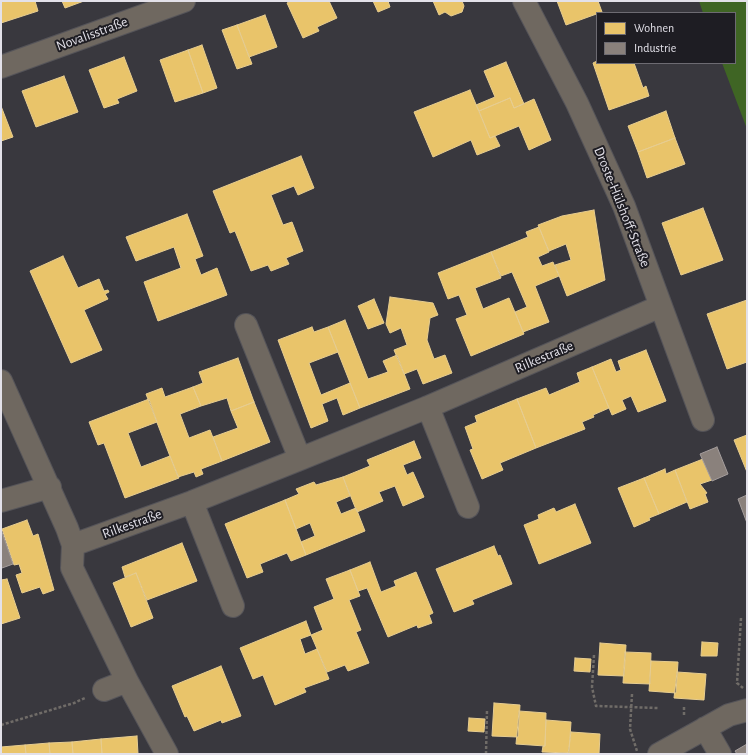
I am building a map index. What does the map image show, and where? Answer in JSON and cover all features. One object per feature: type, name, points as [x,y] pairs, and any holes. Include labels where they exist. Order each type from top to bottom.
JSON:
[{"type":"street","name":"Novalisstraße","points":[[1,67],[184,1]]},
{"type":"street","name":"Droste-Hülshoff-Straße","points":[[524,1],[577,103],[624,206],[704,420]]},
{"type":"street","name":"Rilkestraße","points":[[73,545],[192,502],[300,460],[428,407],[661,306]]},
{"type":"street","points":[[246,325],[300,460]]},
{"type":"street","points":[[1,381],[50,487],[73,545],[72,568],[128,681],[167,754]]},
{"type":"street","points":[[428,407],[468,507]]},
{"type":"street","points":[[1,501],[50,487]]},
{"type":"street","points":[[192,502],[233,606]]},
{"type":"street","points":[[104,690],[128,681]]},
{"type":"street","points":[[659,754],[729,715],[747,710]]},
{"type":"street","points":[[705,728],[720,754]]},
{"type":"path","points":[[741,618],[737,683],[747,694]]},
{"type":"path","points":[[594,656],[592,687],[596,706],[658,708]]},
{"type":"path","points":[[1,725],[74,704],[104,690]]},
{"type":"path","points":[[632,694],[630,729],[639,754]]},
{"type":"path","points":[[486,754],[487,710]]},
{"type":"green space","points":[[699,1],[747,1],[747,129],[722,64],[736,64],[736,12],[703,12]]},
{"type":"building: Wohnen","points":[[1,1],[35,1],[38,11],[1,23]]},
{"type":"building: Wohnen","points":[[62,1],[84,1],[65,8]]},
{"type":"building: Wohnen","points":[[291,1],[329,1],[337,18],[317,27],[319,31],[303,38],[287,3]]},
{"type":"building: Wohnen","points":[[373,1],[388,1],[390,7],[378,12]]},
{"type":"building: Wohnen","points":[[433,1],[462,1],[464,6],[462,12],[451,16],[445,12],[439,15]]},
{"type":"building: Wohnen","points":[[557,1],[598,1],[602,12],[596,12],[596,14],[566,25]]},
{"type":"building: Wohnen","points":[[265,15],[277,47],[249,57],[237,25]]},
{"type":"building: Wohnen","points":[[237,25],[252,64],[237,69],[222,30]]},
{"type":"building: Wohnen","points":[[202,45],[217,88],[203,93],[188,50]]},
{"type":"building: Wohnen","points":[[188,50],[203,93],[175,102],[160,60]]},
{"type":"building: Wohnen","points":[[124,57],[137,91],[117,99],[119,103],[104,108],[89,70]]},
{"type":"building: Wohnen","points":[[506,62],[524,104],[514,108],[510,98],[479,111],[476,105],[495,97],[484,71]]},
{"type":"building: Wohnen","points":[[596,62],[596,64],[634,64],[643,88],[646,86],[649,96],[609,110],[593,63]]},
{"type":"building: Wohnen","points":[[64,76],[78,112],[36,127],[22,91]]},
{"type":"building: Wohnen","points":[[470,90],[490,138],[495,136],[500,146],[477,155],[471,140],[433,157],[414,112]]},
{"type":"building: Wohnen","points":[[510,98],[514,108],[534,99],[551,140],[529,150],[519,126],[490,138],[479,111]]},
{"type":"building: Wohnen","points":[[1,106],[13,137],[1,141]]},
{"type":"building: Wohnen","points":[[666,111],[675,138],[638,152],[628,126]]},
{"type":"building: Wohnen","points":[[675,138],[685,164],[647,178],[638,152]]},
{"type":"building: Wohnen","points":[[301,156],[314,188],[298,195],[294,186],[271,195],[283,225],[292,222],[303,251],[286,258],[289,264],[271,271],[268,265],[251,271],[235,231],[230,233],[213,191]]},
{"type":"building: Wohnen","points":[[703,208],[723,260],[681,275],[662,223]]},
{"type":"building: Wohnen","points":[[594,210],[605,280],[567,296],[555,265],[571,260],[566,244],[549,251],[538,225],[562,216]]},
{"type":"building: Wohnen","points":[[187,214],[203,256],[195,259],[201,275],[217,268],[227,295],[158,321],[144,282],[181,268],[174,247],[136,261],[126,237]]},
{"type":"building: Wohnen","points":[[539,227],[549,252],[538,257],[542,266],[553,262],[559,276],[535,286],[549,322],[523,332],[515,312],[527,307],[512,272],[501,276],[491,252],[528,237],[526,232]]},
{"type":"building: Wohnen","points":[[491,252],[501,278],[475,288],[483,309],[509,298],[524,334],[471,356],[456,319],[467,315],[459,295],[448,299],[438,273]]},
{"type":"building: Wohnen","points":[[63,256],[78,288],[99,279],[104,291],[108,290],[109,292],[105,294],[108,299],[84,310],[102,350],[71,363],[30,271]]},
{"type":"building: Wohnen","points":[[390,297],[433,303],[438,315],[430,318],[427,340],[434,359],[445,355],[452,373],[423,384],[417,369],[404,374],[394,350],[407,345],[401,328],[390,333],[386,324]]},
{"type":"building: Wohnen","points":[[374,299],[384,323],[368,329],[358,306]]},
{"type":"building: Wohnen","points":[[747,300],[747,362],[727,369],[707,314]]},
{"type":"building: Wohnen","points":[[345,320],[368,379],[388,372],[383,361],[397,355],[410,389],[360,408],[328,327]]},
{"type":"building: Wohnen","points":[[312,327],[314,332],[328,327],[338,352],[309,363],[321,395],[350,383],[360,408],[343,415],[337,398],[322,404],[328,421],[311,428],[278,340]]},
{"type":"building: Wohnen","points":[[646,350],[666,401],[638,412],[631,396],[622,400],[626,409],[612,415],[592,367],[611,359],[616,372],[621,370],[618,361]]},
{"type":"building: Wohnen","points":[[238,358],[254,402],[231,411],[227,398],[201,406],[193,387],[203,383],[199,372]]},
{"type":"building: Wohnen","points":[[592,367],[609,408],[582,422],[585,429],[536,448],[517,399],[546,388],[549,395],[580,382],[577,373]]},
{"type":"building: Wohnen","points":[[193,387],[201,406],[180,414],[189,438],[210,430],[222,461],[201,469],[203,474],[196,477],[194,472],[178,477],[146,394],[162,388],[165,397]]},
{"type":"building: Wohnen","points":[[149,399],[157,422],[128,433],[141,467],[170,456],[179,478],[125,498],[104,443],[98,445],[89,422]]},
{"type":"building: Wohnen","points":[[517,399],[536,448],[500,463],[503,470],[482,479],[470,450],[473,449],[465,427],[477,422],[475,416]]},
{"type":"building: Wohnen","points":[[254,402],[270,442],[222,461],[213,437],[238,428],[231,411]]},
{"type":"building: Wohnen","points":[[747,435],[747,472],[734,440]]},
{"type":"building: Wohnen","points":[[414,441],[421,458],[403,465],[407,475],[413,472],[424,497],[403,506],[395,486],[379,492],[383,501],[357,512],[343,477],[370,466],[367,460]]},
{"type":"building: Wohnen","points":[[703,459],[712,480],[700,484],[707,493],[705,494],[708,502],[690,509],[675,470]]},
{"type":"building: Wohnen","points":[[665,469],[666,474],[675,470],[687,502],[659,514],[644,478]]},
{"type":"building: Wohnen","points":[[343,477],[350,496],[336,502],[341,514],[356,508],[365,531],[306,555],[301,542],[315,536],[310,523],[296,529],[285,500],[299,494],[296,489],[314,482],[316,485]]},
{"type":"building: Wohnen","points":[[644,478],[659,514],[634,527],[618,488]]},
{"type":"building: Wohnen","points":[[285,500],[306,555],[291,561],[287,553],[260,564],[263,572],[247,578],[225,524]]},
{"type":"building: Wohnen","points":[[575,504],[591,543],[539,564],[524,525],[539,519],[538,515],[554,508],[556,512]]},
{"type":"building: Wohnen","points":[[27,520],[33,536],[38,534],[54,590],[43,594],[40,587],[22,593],[16,575],[22,573],[19,564],[14,565],[2,529]]},
{"type":"building: Wohnen","points":[[182,543],[197,581],[147,600],[136,573],[125,577],[122,567]]},
{"type":"building: Wohnen","points":[[494,546],[498,556],[500,555],[512,584],[472,600],[474,604],[454,612],[436,569]]},
{"type":"building: Wohnen","points":[[370,562],[381,592],[396,586],[394,581],[416,572],[433,613],[429,615],[432,623],[418,628],[417,625],[388,637],[367,588],[358,591],[350,570]]},
{"type":"building: Wohnen","points":[[350,570],[360,596],[349,600],[361,630],[356,632],[369,663],[348,671],[345,665],[327,672],[311,635],[323,630],[314,607],[334,599],[326,579]]},
{"type":"building: Wohnen","points":[[136,573],[153,618],[131,627],[113,583]]},
{"type":"building: Wohnen","points":[[7,579],[20,618],[1,624],[1,580]]},
{"type":"building: Wohnen","points":[[306,621],[311,635],[300,639],[305,654],[317,649],[329,679],[304,688],[306,692],[275,705],[263,675],[253,679],[240,648]]},
{"type":"building: Wohnen","points":[[702,642],[718,643],[717,656],[701,656]]},
{"type":"building: Wohnen","points":[[600,643],[626,645],[624,676],[598,675]]},
{"type":"building: Wohnen","points":[[625,652],[651,653],[650,684],[623,683]]},
{"type":"building: Wohnen","points":[[575,658],[591,659],[590,672],[574,671]]},
{"type":"building: Wohnen","points":[[651,661],[678,662],[676,693],[649,691]]},
{"type":"building: Wohnen","points":[[221,666],[241,716],[222,723],[221,720],[194,731],[187,716],[185,717],[172,686]]},
{"type":"building: Wohnen","points":[[677,672],[706,674],[704,700],[674,698]]},
{"type":"building: Wohnen","points":[[494,703],[520,705],[518,737],[492,736]]},
{"type":"building: Wohnen","points":[[519,711],[546,713],[545,746],[516,744]]},
{"type":"building: Wohnen","points":[[469,718],[485,719],[484,732],[468,731]]},
{"type":"building: Wohnen","points":[[546,720],[571,722],[569,753],[542,752],[543,746],[545,746]]},
{"type":"building: Wohnen","points":[[571,732],[600,734],[599,754],[568,754]]},
{"type":"building: Wohnen","points":[[137,736],[138,754],[102,754],[101,739]]},
{"type":"building: Wohnen","points":[[101,739],[102,754],[73,754],[72,742]]},
{"type":"building: Wohnen","points":[[72,742],[73,754],[50,754],[49,743]]},
{"type":"building: Wohnen","points":[[49,743],[50,754],[26,754],[25,745]]},
{"type":"building: Wohnen","points":[[25,745],[26,754],[1,754],[1,747]]},
{"type":"building: Industrie","points":[[717,447],[728,474],[712,481],[700,454]]},
{"type":"building: Industrie","points":[[747,495],[747,523],[738,499]]},
{"type":"building: Industrie","points":[[1,529],[13,564],[2,568],[1,565]]},
{"type":"building: Industrie","points":[[747,744],[747,754],[737,754],[735,751]]}]
